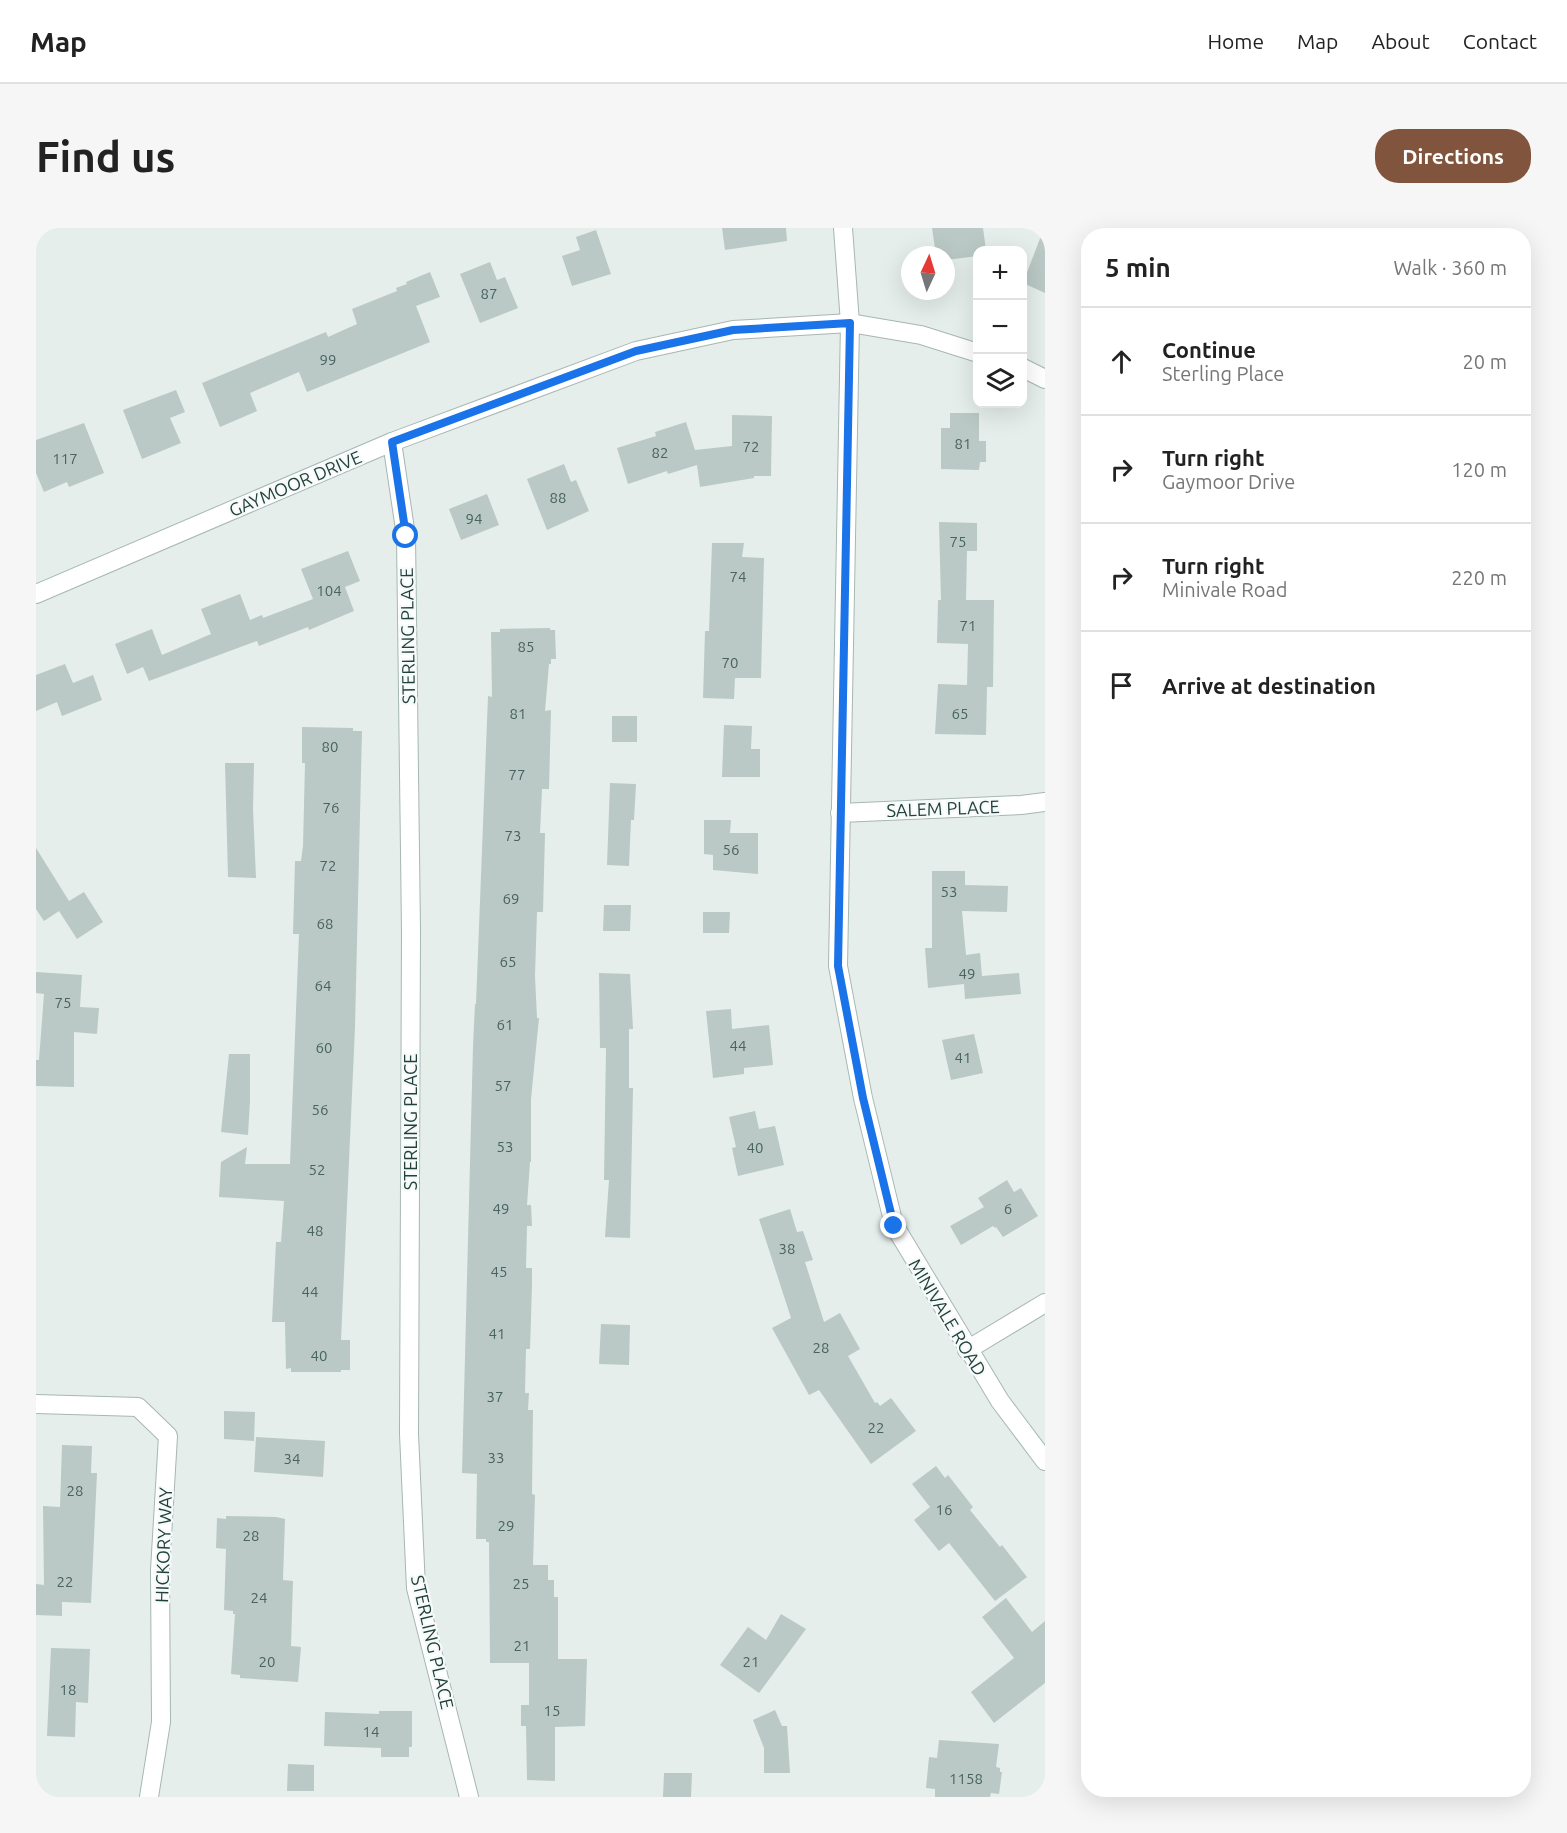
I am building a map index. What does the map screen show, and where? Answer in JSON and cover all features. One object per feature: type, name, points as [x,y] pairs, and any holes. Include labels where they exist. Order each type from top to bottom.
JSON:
[{"type":"street","name":"MINIVALE ROAD","points":[[843,228],[850,323],[838,966],[863,1098],[894,1226],[1000,1401],[1045,1461]]},
{"type":"street","name":"GAYMOOR DRIVE","points":[[36,594],[392,442],[636,351],[733,330],[850,323],[921,334],[973,351]]},
{"type":"street","points":[[1027,370],[1045,379]]},
{"type":"street","name":"STERLING PLACE","points":[[392,442],[406,536],[411,932],[409,1434],[416,1588],[469,1797]]},
{"type":"street","name":"SALEM PLACE","points":[[840,813],[1010,806],[1045,802]]},
{"type":"street","points":[[968,1350],[1045,1303]]},
{"type":"street","name":"HICKORY WAY","points":[[36,1404],[138,1407],[168,1436],[160,1570],[161,1722],[149,1797]]},
{"type":"building","points":[[722,228],[786,228],[787,241],[725,250]]},
{"type":"building","points":[[932,228],[983,228],[985,246],[973,246],[973,257],[955,259],[955,246],[935,246]]},
{"type":"building","points":[[1045,228],[1045,293],[1027,285],[1027,273]]},
{"type":"building","points":[[596,230],[611,274],[572,286],[562,256],[580,250],[576,237]]},
{"type":"building","points":[[490,262],[497,280],[505,277],[518,308],[480,323],[460,274]]},
{"type":"building","points":[[430,272],[440,297],[416,306],[430,342],[307,392],[299,372],[250,393],[257,411],[220,427],[202,383],[326,332],[328,337],[357,324],[352,309],[397,291],[396,288],[407,284],[406,282]]},
{"type":"building","points":[[176,390],[185,412],[170,418],[181,443],[142,459],[123,410]]},
{"type":"building","points":[[950,413],[979,413],[979,441],[986,441],[986,462],[980,462],[979,470],[941,469],[941,428],[950,428]]},
{"type":"building","points":[[732,415],[772,416],[771,476],[754,476],[754,478],[700,487],[697,465],[668,474],[667,471],[628,484],[617,448],[656,436],[655,432],[686,422],[695,450],[732,446]]},
{"type":"building","points":[[84,423],[104,473],[69,487],[67,482],[44,492],[36,473],[36,440]]},
{"type":"building","points":[[564,464],[571,482],[576,480],[589,511],[547,530],[527,479]]},
{"type":"building","points":[[487,494],[499,525],[461,540],[449,509]]},
{"type":"building","points":[[939,522],[977,523],[977,551],[967,551],[966,600],[994,600],[993,687],[987,687],[986,735],[935,734],[938,684],[967,685],[968,644],[937,643],[938,600],[941,600]]},
{"type":"building","points":[[712,543],[744,543],[742,557],[764,558],[761,678],[735,678],[734,699],[703,698],[705,631],[709,631]]},
{"type":"building","points":[[348,551],[360,581],[345,587],[354,611],[309,630],[308,627],[259,646],[257,641],[149,681],[143,667],[127,674],[115,644],[152,629],[162,655],[211,634],[201,609],[240,594],[250,620],[262,615],[263,618],[313,599],[301,569]]},
{"type":"building","points":[[550,628],[550,630],[555,630],[556,659],[551,659],[551,664],[549,664],[545,711],[551,710],[549,789],[542,789],[540,833],[545,833],[543,912],[537,912],[535,976],[537,1018],[539,1018],[531,1099],[531,1162],[527,1205],[531,1205],[532,1226],[527,1226],[526,1268],[532,1268],[532,1285],[530,1349],[526,1349],[525,1393],[529,1393],[528,1410],[533,1410],[532,1494],[535,1495],[533,1565],[548,1565],[548,1580],[554,1580],[554,1597],[558,1597],[558,1659],[587,1659],[585,1726],[555,1727],[555,1781],[527,1780],[526,1726],[521,1726],[521,1705],[529,1705],[529,1663],[490,1663],[489,1542],[486,1542],[486,1539],[476,1539],[477,1474],[462,1473],[473,1046],[488,696],[492,697],[491,632],[500,632],[500,629]]},
{"type":"building","points":[[65,664],[73,683],[93,675],[102,700],[62,716],[57,702],[36,711],[36,675]]},
{"type":"building","points":[[612,716],[637,716],[637,742],[612,742]]},
{"type":"building","points":[[724,725],[752,726],[751,749],[760,749],[760,777],[722,777]]},
{"type":"building","points":[[302,727],[353,728],[353,731],[362,731],[355,1027],[341,1340],[350,1340],[350,1370],[341,1370],[341,1372],[291,1372],[291,1368],[286,1369],[285,1322],[272,1322],[276,1242],[281,1242],[284,1201],[219,1197],[221,1162],[247,1147],[245,1164],[290,1164],[299,934],[293,934],[295,861],[301,861],[303,846],[305,763],[302,763]]},
{"type":"building","points":[[225,763],[254,763],[256,878],[228,877]]},
{"type":"building","points":[[610,783],[636,784],[634,820],[631,820],[629,866],[607,865]]},
{"type":"building","points":[[704,820],[731,820],[730,833],[758,833],[758,874],[713,870],[713,855],[704,854]]},
{"type":"building","points":[[36,848],[69,901],[84,892],[103,922],[77,939],[59,911],[44,921],[36,909]]},
{"type":"building","points":[[932,871],[965,871],[965,885],[1008,886],[1007,912],[962,911],[966,955],[980,953],[982,976],[1019,973],[1021,994],[965,999],[964,984],[928,988],[925,948],[932,948]]},
{"type":"building","points":[[604,905],[631,905],[630,931],[603,931]]},
{"type":"building","points":[[703,912],[730,912],[729,933],[703,933]]},
{"type":"building","points":[[36,972],[82,975],[80,1007],[99,1008],[97,1034],[74,1032],[74,1087],[36,1086],[36,1060],[39,1060],[44,994],[36,993]]},
{"type":"building","points":[[599,973],[630,974],[633,1029],[629,1029],[629,1088],[633,1088],[630,1238],[605,1237],[609,1180],[604,1180],[606,1048],[600,1048]]},
{"type":"building","points":[[731,1009],[732,1029],[769,1025],[773,1065],[744,1068],[744,1074],[713,1078],[706,1011]]},
{"type":"building","points":[[974,1034],[983,1073],[951,1080],[942,1040]]},
{"type":"building","points":[[229,1054],[250,1054],[248,1135],[221,1132]]},
{"type":"building","points":[[755,1111],[759,1129],[775,1126],[784,1165],[738,1176],[732,1148],[736,1147],[729,1117]]},
{"type":"building","points":[[1007,1180],[1014,1192],[1021,1188],[1038,1216],[1003,1237],[993,1226],[961,1245],[950,1226],[984,1207],[978,1198]]},
{"type":"building","points":[[790,1209],[797,1232],[803,1231],[813,1260],[805,1262],[824,1322],[840,1313],[860,1349],[848,1356],[875,1403],[877,1402],[880,1406],[891,1398],[916,1431],[871,1464],[819,1390],[809,1395],[772,1328],[791,1318],[759,1219]]},
{"type":"building","points":[[601,1324],[630,1325],[629,1365],[599,1364]]},
{"type":"building","points":[[224,1411],[255,1412],[254,1441],[224,1439]]},
{"type":"building","points":[[256,1437],[325,1441],[323,1477],[254,1472]]},
{"type":"building","points":[[62,1445],[92,1446],[91,1473],[97,1473],[91,1603],[62,1602],[62,1616],[36,1615],[36,1584],[44,1585],[43,1506],[60,1507]]},
{"type":"building","points":[[936,1466],[945,1478],[948,1475],[973,1507],[970,1510],[1027,1577],[995,1601],[949,1543],[939,1551],[914,1520],[930,1507],[912,1484]]},
{"type":"building","points":[[226,1516],[285,1519],[283,1580],[293,1581],[291,1646],[301,1647],[298,1682],[240,1678],[240,1675],[231,1674],[235,1614],[233,1611],[224,1610],[226,1549],[216,1548],[217,1518],[226,1519]]},
{"type":"building","points":[[1006,1598],[1032,1632],[1045,1621],[1045,1683],[994,1723],[971,1692],[1014,1658],[982,1617]]},
{"type":"building","points":[[781,1614],[806,1629],[759,1693],[720,1665],[748,1627],[766,1640]]},
{"type":"building","points":[[51,1648],[90,1649],[88,1703],[76,1702],[75,1737],[47,1736]]},
{"type":"building","points":[[775,1710],[782,1726],[787,1726],[790,1773],[764,1773],[764,1748],[753,1720]]},
{"type":"building","points":[[379,1711],[412,1711],[412,1747],[409,1747],[409,1757],[381,1757],[381,1748],[324,1746],[325,1712],[379,1714]]},
{"type":"building","points":[[939,1740],[999,1744],[996,1767],[1002,1772],[999,1794],[991,1793],[990,1797],[935,1797],[935,1789],[926,1788],[929,1757],[937,1758]]},
{"type":"building","points":[[288,1764],[314,1765],[314,1791],[287,1791]]},
{"type":"building","points":[[664,1773],[692,1773],[691,1797],[663,1797]]},
{"type":"route","points":[[406,536],[392,442],[636,351],[733,330],[850,323],[838,966],[863,1098],[894,1226]]}]
